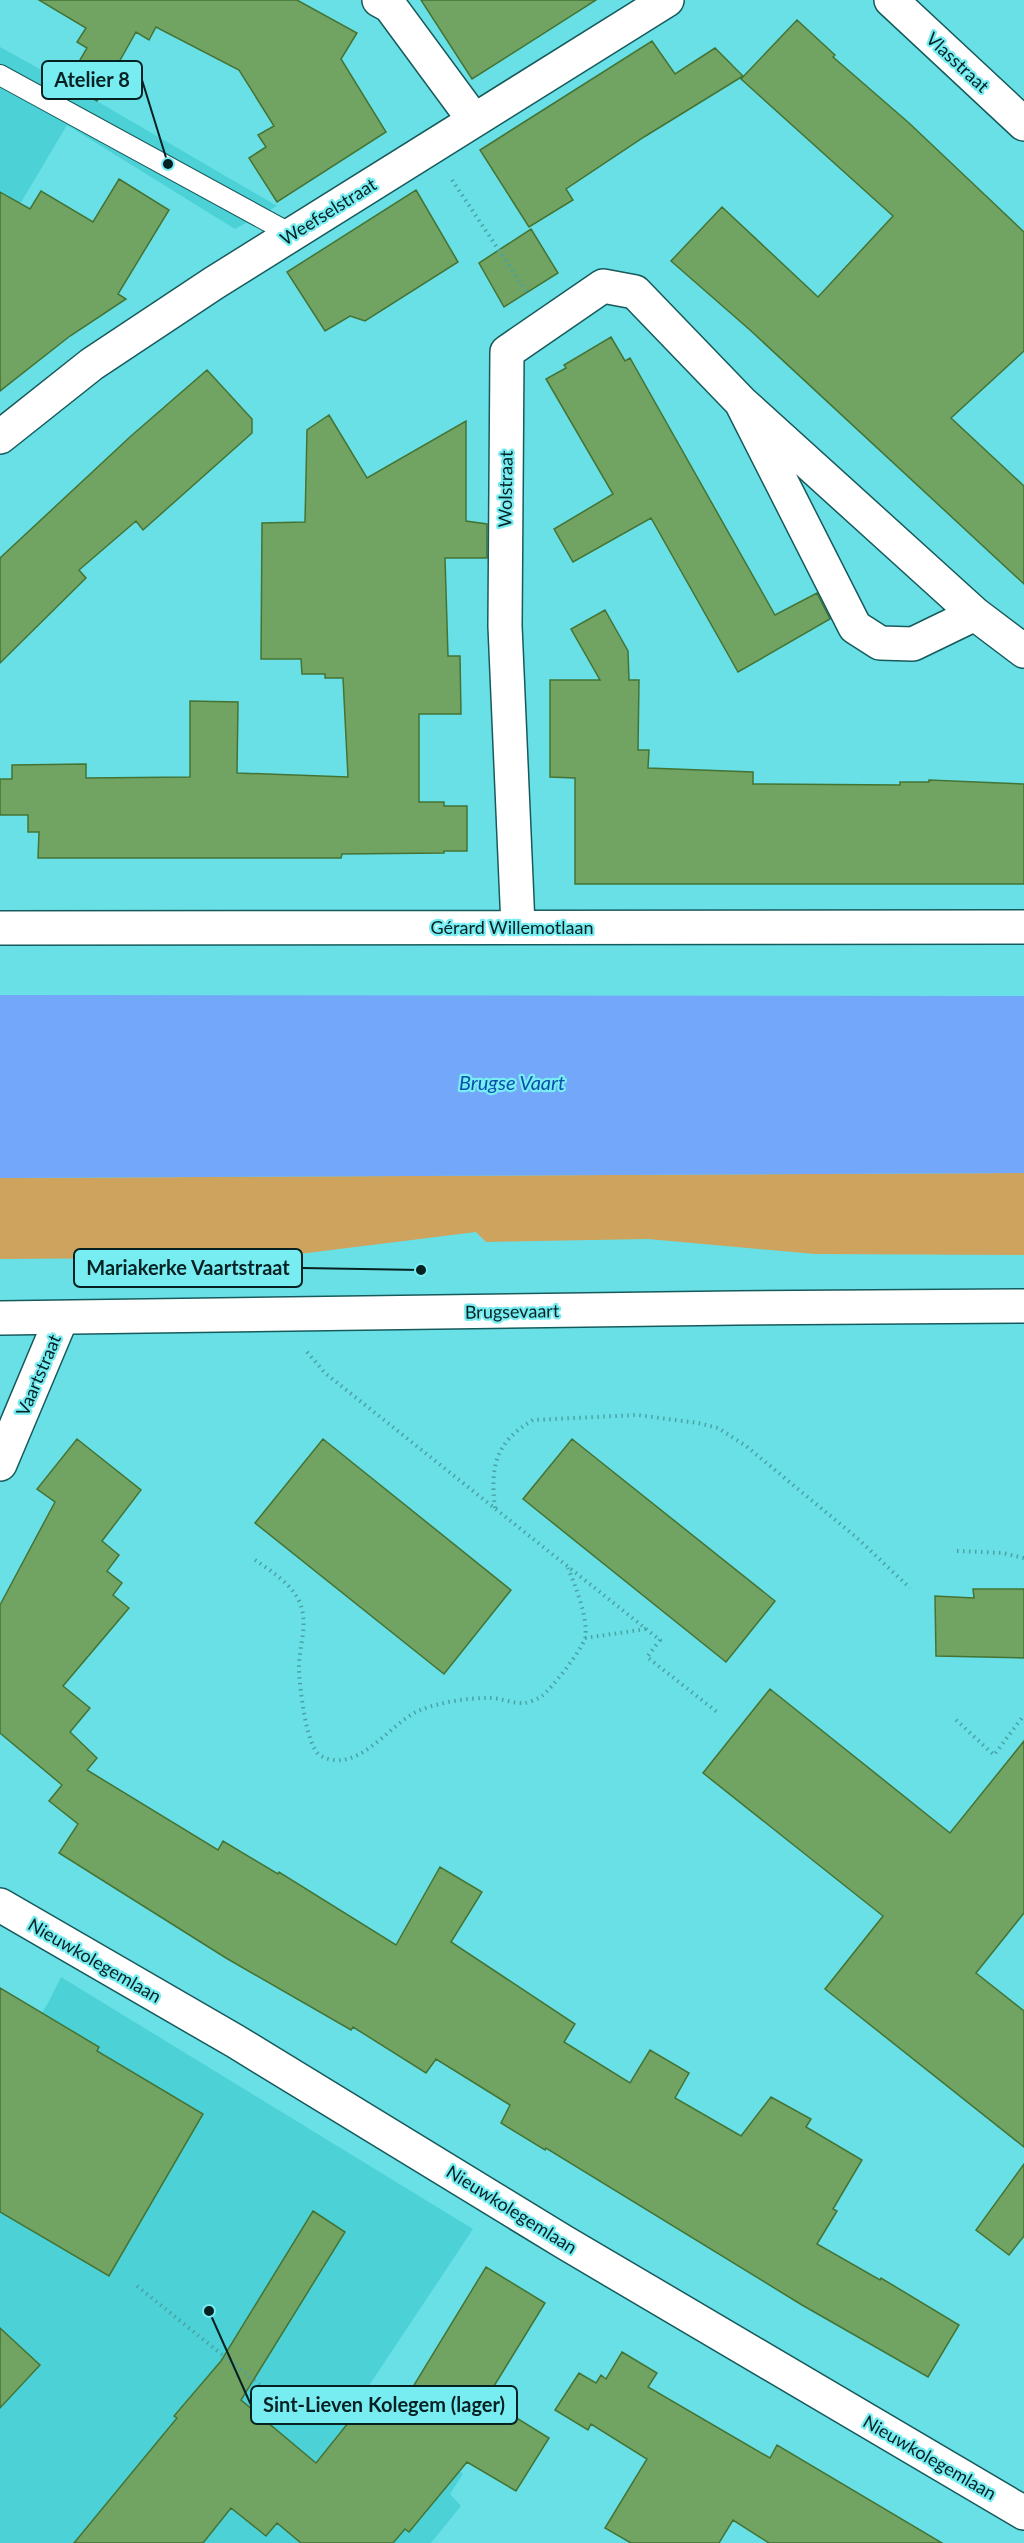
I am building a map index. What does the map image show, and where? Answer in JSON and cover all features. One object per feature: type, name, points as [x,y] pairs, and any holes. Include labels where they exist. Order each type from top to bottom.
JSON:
[{"type":"street","points":[[379,0],[390,6],[474,120]]},
{"type":"street","name":"Weefselstraat","points":[[0,438],[92,364],[291,234],[666,0]]},
{"type":"street","name":"Vlasstraat","points":[[891,0],[1024,124]]},
{"type":"street","name":"Wolstraat","points":[[518,926],[505,626],[507,352],[603,286],[635,292],[741,402],[975,614],[1024,651]]},
{"type":"street","name":"Wolstraat","points":[[741,402],[855,627],[880,643],[914,644],[975,614]]},
{"type":"street","name":"Gérard Willemotlaan","points":[[0,928],[1024,927]]},
{"type":"street","name":"Brugsevaart","points":[[0,1318],[61,1319],[747,1307],[1024,1306]]},
{"type":"street","name":"Vaartstraat","points":[[2,1454],[61,1319]]},
{"type":"street","name":"Nieuwkolegemlaan","points":[[0,1905],[235,2041],[564,2242],[1024,2513]]},
{"type":"lane","points":[[0,75],[291,234]]},
{"type":"path","points":[[431,147],[548,324]]},
{"type":"path","points":[[276,1315],[325,1373],[660,1640],[646,1658],[717,1712]]},
{"type":"path","points":[[495,1509],[492,1485],[495,1461],[499,1451],[521,1427],[533,1420],[637,1415],[698,1423],[717,1428],[746,1446],[856,1537],[910,1588]]},
{"type":"path","points":[[957,1551],[1003,1552],[1024,1558]]},
{"type":"path","points":[[255,1560],[273,1572],[291,1590],[300,1604],[305,1632],[299,1670],[311,1746],[320,1756],[338,1761],[356,1757],[418,1711],[456,1702],[489,1698],[524,1703],[541,1698],[561,1676],[585,1638],[584,1619],[568,1567]]},
{"type":"path","points":[[585,1638],[646,1629]]},
{"type":"path","points":[[956,1720],[994,1755],[1024,1715]]},
{"type":"path","points":[[138,2286],[308,2424]]},
{"type":"shaded area","points":[[0,47],[277,206],[235,229],[67,125],[0,238]]},
{"type":"shaded area","points":[[1024,1173],[1024,1255],[815,1254],[648,1239],[486,1242],[476,1232],[275,1257],[0,1259],[0,1178]]},
{"type":"shaded area","points":[[61,1977],[473,2229],[364,2393],[463,2474],[450,2494],[461,2506],[431,2543],[0,2543],[0,2079],[48,2003]]},
{"type":"water","name":"Brugse Vaart","points":[[0,995],[1024,996],[1024,1173],[0,1178]]},
{"type":"building","points":[[39,0],[297,0],[357,33],[341,59],[386,132],[277,202],[249,158],[266,147],[258,135],[274,126],[239,70],[156,27],[149,40],[136,32],[97,101],[66,84],[87,48],[77,42],[86,28]]},
{"type":"building","points":[[421,0],[596,0],[472,79]]},
{"type":"building","points":[[797,20],[835,55],[833,57],[909,123],[1024,232],[1024,351],[951,418],[1024,486],[1024,584],[750,330],[671,261],[722,207],[818,297],[893,216],[741,79]]},
{"type":"building","points":[[652,41],[675,74],[715,48],[743,76],[644,137],[566,189],[573,200],[529,227],[480,150]]},
{"type":"building","points":[[119,179],[169,210],[118,294],[126,299],[70,336],[0,391],[0,192],[30,209],[41,191],[93,222]]},
{"type":"building","points":[[416,190],[458,262],[365,321],[350,316],[325,331],[287,272]]},
{"type":"building","points":[[531,229],[558,273],[504,307],[479,263]]},
{"type":"building","points":[[611,337],[625,361],[630,358],[775,615],[817,593],[830,619],[738,672],[651,518],[573,562],[554,529],[613,494],[546,379],[566,368],[564,365]]},
{"type":"building","points":[[207,370],[252,419],[252,433],[143,530],[136,521],[79,570],[86,578],[0,663],[0,558],[131,436]]},
{"type":"building","points":[[329,415],[367,478],[466,421],[466,521],[487,524],[487,558],[445,558],[448,656],[460,656],[461,714],[419,714],[419,802],[444,802],[444,806],[467,806],[467,851],[342,854],[341,858],[38,858],[39,832],[28,832],[28,815],[0,815],[0,779],[12,779],[12,765],[86,764],[86,778],[190,777],[190,701],[238,702],[237,773],[348,777],[343,678],[325,678],[325,674],[302,674],[301,659],[261,659],[262,523],[305,522],[307,430]]},
{"type":"building","points":[[605,610],[628,651],[629,680],[639,680],[638,750],[649,750],[648,768],[753,772],[753,784],[900,785],[900,782],[929,782],[929,780],[1024,784],[1024,884],[575,884],[575,778],[550,777],[550,680],[600,680],[571,629]]},
{"type":"building","points":[[77,1439],[141,1490],[102,1541],[119,1555],[107,1571],[122,1583],[113,1595],[129,1608],[63,1686],[90,1708],[70,1732],[97,1758],[87,1770],[218,1850],[223,1841],[278,1874],[279,1872],[396,1945],[440,1867],[482,1892],[451,1942],[575,2024],[564,2042],[630,2083],[650,2050],[689,2073],[675,2098],[741,2136],[771,2097],[811,2119],[806,2127],[862,2160],[833,2209],[837,2211],[817,2244],[880,2280],[881,2278],[959,2325],[928,2377],[802,2305],[546,2148],[545,2150],[501,2123],[510,2105],[436,2059],[426,2073],[353,2027],[351,2030],[226,1958],[59,1853],[78,1824],[49,1801],[62,1785],[0,1733],[0,1605],[55,1502],[37,1489]]},
{"type":"building","points":[[323,1439],[511,1590],[444,1674],[255,1523]]},
{"type":"building","points":[[572,1439],[775,1601],[726,1662],[523,1499]]},
{"type":"building","points":[[973,1589],[1024,1589],[1024,1658],[936,1656],[935,1596],[974,1598]]},
{"type":"building","points":[[770,1689],[950,1833],[1024,1741],[1024,1913],[976,1973],[1024,2011],[1024,2147],[825,1989],[883,1916],[703,1773]]},
{"type":"building","points":[[0,1988],[99,2047],[97,2051],[203,2114],[109,2276],[0,2212]]},
{"type":"building","points":[[1024,2164],[1024,2236],[1009,2255],[976,2230]]},
{"type":"building","points":[[313,2211],[345,2232],[241,2400],[316,2463],[365,2402],[391,2423],[486,2267],[545,2303],[486,2399],[549,2438],[516,2491],[467,2462],[409,2532],[405,2529],[393,2543],[301,2543],[277,2523],[266,2536],[231,2508],[203,2543],[74,2543],[177,2418],[174,2416],[221,2361]]},
{"type":"building","points":[[0,2328],[40,2365],[0,2408]]},
{"type":"building","points":[[622,2352],[657,2373],[648,2387],[770,2458],[777,2445],[942,2543],[769,2543],[733,2520],[719,2543],[631,2543],[605,2528],[647,2459],[591,2424],[588,2430],[555,2410],[579,2373],[596,2383],[601,2375],[606,2379]]},
{"type":"place","name":"Atelier 8","points":[[168,164]]},
{"type":"place","name":"Mariakerke Vaartstraat","points":[[421,1270]]},
{"type":"place","name":"Sint-Lieven Kolegem (lager)","points":[[209,2311]]}]
